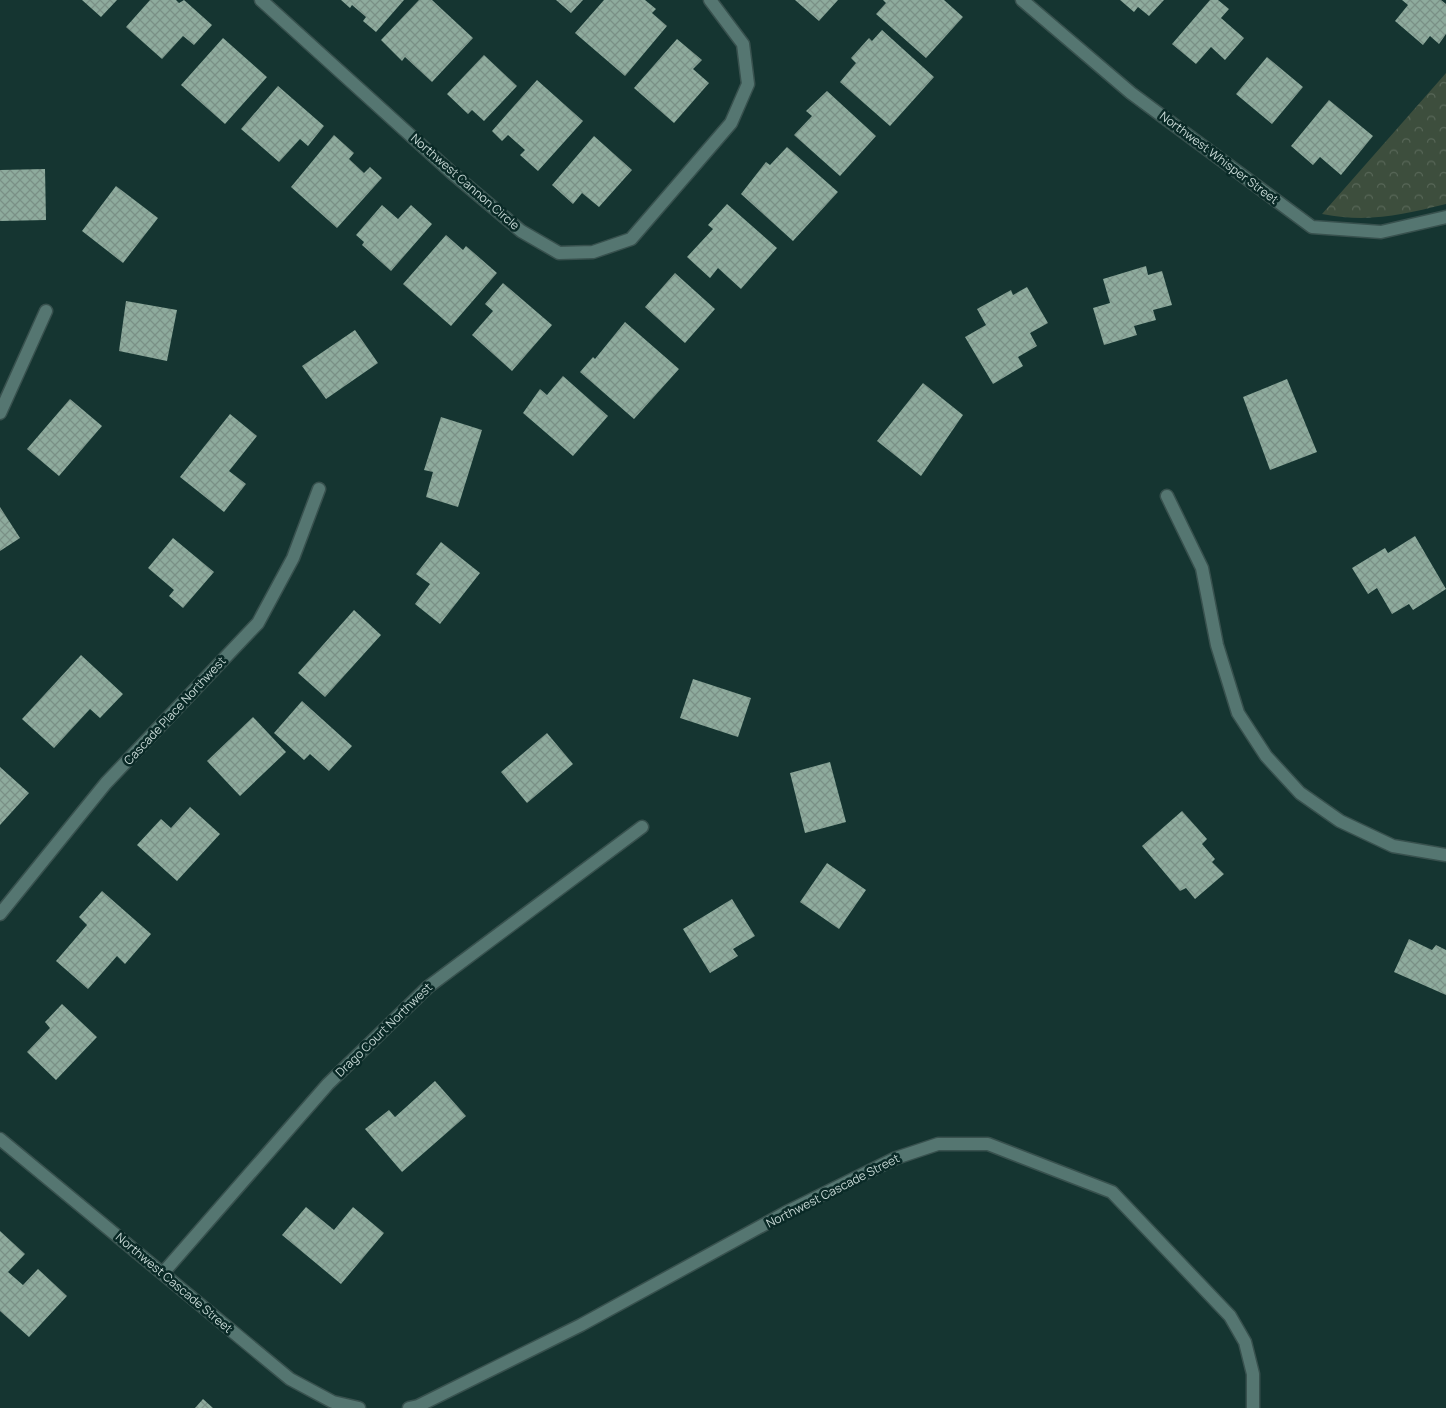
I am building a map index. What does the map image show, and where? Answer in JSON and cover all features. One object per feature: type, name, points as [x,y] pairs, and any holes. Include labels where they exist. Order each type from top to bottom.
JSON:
[{"type":"street","name":"Northwest Cannon Circle","points":[[261,0],[507,220],[521,231],[558,253],[593,252],[630,239],[731,123],[748,84],[743,44],[710,0]]},
{"type":"street","name":"Northwest Whisper Street","points":[[1022,0],[1131,93],[1312,227],[1382,232],[1446,217]]},
{"type":"street","points":[[0,413],[46,311]]},
{"type":"street","name":"Cascade Place Northwest","points":[[0,914],[106,783],[258,623],[293,558],[319,489]]},
{"type":"street","points":[[1167,496],[1202,568],[1218,645],[1238,713],[1266,756],[1300,793],[1340,821],[1393,846],[1446,856]]},
{"type":"street","name":"Drago Court Northwest","points":[[163,1274],[328,1084],[428,987],[642,827]]},
{"type":"street","name":"Northwest Cascade Street","points":[[0,1138],[290,1379],[333,1402],[359,1408]]},
{"type":"street","name":"Northwest Cascade Street","points":[[409,1408],[418,1406],[581,1325],[785,1213],[896,1158],[938,1144],[988,1144],[1112,1192],[1230,1316],[1245,1342],[1253,1374],[1254,1408]]},
{"type":"green space","points":[[1446,73],[1446,204],[1385,217],[1355,218],[1322,214]]},
{"type":"building","points":[[82,0],[117,0],[101,17]]},
{"type":"building","points":[[150,0],[176,0],[179,3],[184,0],[212,25],[194,45],[183,36],[162,59],[126,27]]},
{"type":"building","points":[[341,0],[404,0],[376,32],[363,21],[366,17],[352,5],[350,8]]},
{"type":"building","points":[[419,0],[432,0],[473,38],[432,82],[405,57],[402,61],[381,40]]},
{"type":"building","points":[[556,0],[583,0],[571,13]]},
{"type":"building","points":[[604,0],[645,0],[656,9],[652,13],[667,26],[625,76],[575,33]]},
{"type":"building","points":[[795,0],[838,0],[819,21]]},
{"type":"building","points":[[883,0],[944,0],[963,17],[926,58],[876,14],[886,3]]},
{"type":"building","points":[[1120,0],[1164,0],[1149,16],[1138,7],[1134,12]]},
{"type":"building","points":[[1210,0],[1218,0],[1229,9],[1221,18],[1244,38],[1225,60],[1211,47],[1196,64],[1172,44]]},
{"type":"building","points":[[1402,0],[1441,0],[1446,4],[1446,34],[1439,44],[1430,36],[1423,45],[1395,21],[1408,5]]},
{"type":"building","points":[[882,30],[934,77],[890,126],[840,82],[856,63],[851,58],[869,38],[872,41]]},
{"type":"building","points":[[223,38],[267,77],[225,124],[181,85]]},
{"type":"building","points":[[677,39],[702,60],[693,69],[709,83],[674,123],[634,88]]},
{"type":"building","points":[[484,55],[517,86],[484,121],[472,110],[468,114],[447,94]]},
{"type":"building","points":[[1267,57],[1303,87],[1272,124],[1236,94]]},
{"type":"building","points":[[537,80],[583,121],[538,171],[520,155],[525,150],[508,135],[502,141],[492,131]]},
{"type":"building","points":[[278,86],[324,126],[308,146],[300,139],[279,162],[241,129]]},
{"type":"building","points":[[827,91],[876,136],[840,176],[794,135],[812,116],[806,111]]},
{"type":"building","points":[[1329,100],[1373,136],[1341,175],[1320,157],[1313,165],[1291,146]]},
{"type":"building","points":[[334,135],[354,153],[349,159],[364,173],[370,167],[382,178],[337,228],[291,187]]},
{"type":"building","points":[[594,136],[632,170],[599,207],[582,193],[573,204],[552,185]]},
{"type":"building","points":[[787,147],[838,192],[793,241],[741,194],[766,162],[770,165]]},
{"type":"building","points":[[45,169],[46,220],[0,221],[0,170]]},
{"type":"building","points":[[116,186],[158,218],[123,263],[82,231]]},
{"type":"building","points":[[727,204],[777,248],[741,289],[718,268],[710,278],[687,257],[713,229],[708,225]]},
{"type":"building","points":[[382,205],[398,219],[411,205],[432,224],[391,271],[362,245],[364,242],[356,235]]},
{"type":"building","points":[[446,235],[463,250],[466,246],[497,273],[451,326],[403,284]]},
{"type":"building","points":[[1146,266],[1148,275],[1162,271],[1172,305],[1153,310],[1156,320],[1134,326],[1137,335],[1104,345],[1093,308],[1110,303],[1103,279]]},
{"type":"building","points":[[675,273],[715,309],[685,343],[645,307]]},
{"type":"building","points":[[503,283],[552,325],[512,371],[472,335],[493,311],[485,304]]},
{"type":"building","points":[[1027,287],[1048,323],[1030,333],[1037,346],[1018,357],[1023,366],[993,384],[965,337],[986,325],[977,309],[1011,290],[1013,295]]},
{"type":"building","points":[[126,301],[177,310],[167,361],[119,351]]},
{"type":"building","points":[[625,322],[679,369],[634,419],[580,372],[593,357],[595,359]]},
{"type":"building","points":[[355,330],[378,363],[326,399],[302,366]]},
{"type":"building","points":[[563,376],[608,416],[573,456],[523,413],[540,389],[547,395]]},
{"type":"building","points":[[1287,379],[1317,452],[1270,470],[1243,397]]},
{"type":"building","points":[[923,383],[963,415],[921,476],[877,441]]},
{"type":"building","points":[[70,399],[102,426],[59,476],[27,449]]},
{"type":"building","points":[[230,414],[257,436],[229,471],[246,484],[224,512],[180,477]]},
{"type":"building","points":[[441,417],[482,430],[458,507],[426,497],[433,472],[424,470]]},
{"type":"building","points":[[0,507],[20,538],[0,551]]},
{"type":"building","points":[[1415,536],[1446,589],[1413,610],[1409,604],[1392,614],[1377,588],[1368,594],[1352,568],[1385,548],[1388,553]]},
{"type":"building","points":[[173,538],[214,572],[183,608],[169,596],[174,590],[148,568]]},
{"type":"building","points":[[441,542],[480,573],[440,624],[415,604],[430,584],[416,574]]},
{"type":"building","points":[[354,610],[381,635],[325,697],[298,673]]},
{"type":"building","points":[[81,655],[123,694],[100,718],[90,709],[54,748],[22,719]]},
{"type":"building","points":[[693,679],[751,698],[738,737],[680,718]]},
{"type":"building","points":[[302,701],[352,746],[329,771],[310,754],[304,760],[274,733]]},
{"type":"building","points":[[253,717],[286,752],[240,796],[207,761]]},
{"type":"building","points":[[547,733],[573,764],[527,803],[501,772]]},
{"type":"building","points":[[830,762],[846,822],[805,833],[790,773]]},
{"type":"building","points":[[0,767],[29,793],[0,825]]},
{"type":"building","points":[[190,807],[220,834],[177,881],[137,845],[161,819],[171,828]]},
{"type":"building","points":[[1182,811],[1207,839],[1202,844],[1215,859],[1212,862],[1224,874],[1195,899],[1186,888],[1180,891],[1142,846]]},
{"type":"building","points":[[827,863],[866,890],[839,929],[800,902]]},
{"type":"building","points":[[102,891],[151,934],[125,964],[117,956],[88,989],[56,961],[87,925],[79,917]]},
{"type":"building","points":[[732,899],[755,936],[733,949],[738,956],[710,973],[683,929]]},
{"type":"building","points":[[1409,939],[1432,950],[1436,945],[1446,950],[1446,995],[1394,972]]},
{"type":"building","points":[[62,1004],[97,1037],[56,1080],[27,1052],[50,1028],[45,1022]]},
{"type":"building","points":[[435,1081],[466,1116],[402,1172],[365,1129],[389,1110],[395,1117]]},
{"type":"building","points":[[306,1207],[334,1230],[353,1207],[384,1233],[341,1284],[282,1235]]},
{"type":"building","points":[[0,1231],[25,1254],[8,1272],[23,1285],[38,1269],[67,1296],[29,1337],[0,1311]]},
{"type":"building","points":[[203,1399],[213,1408],[195,1408]]}]
